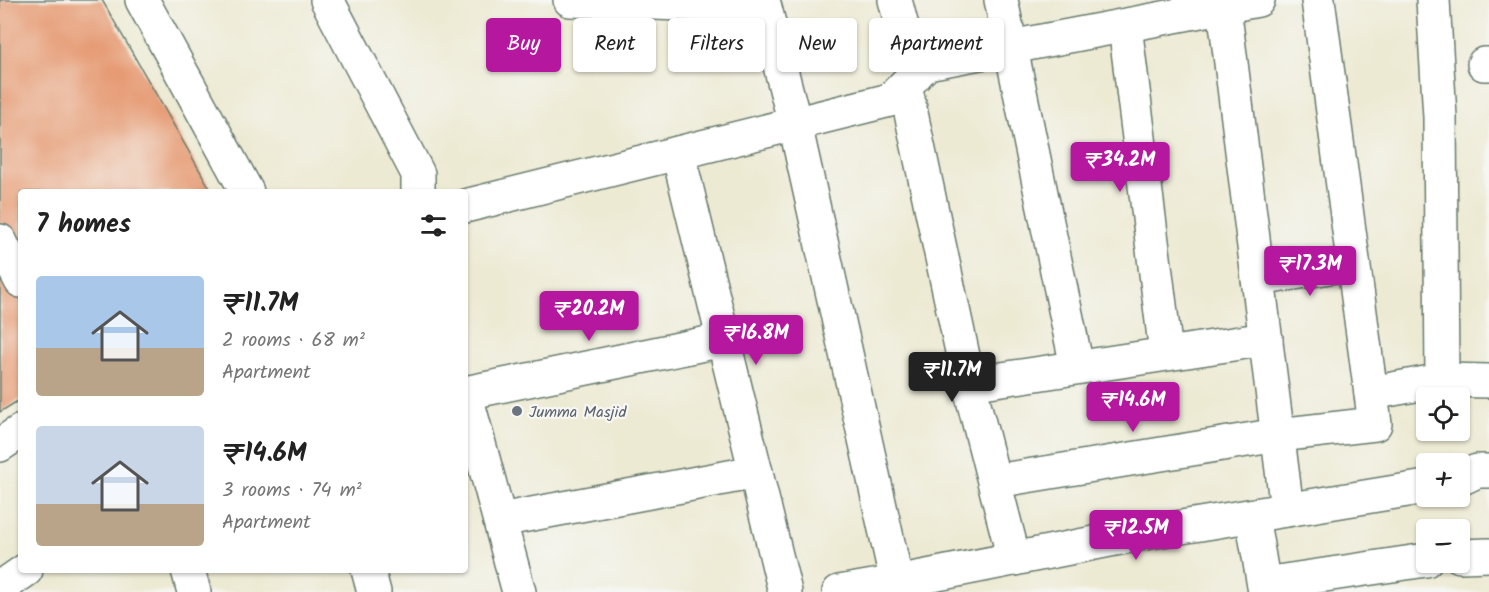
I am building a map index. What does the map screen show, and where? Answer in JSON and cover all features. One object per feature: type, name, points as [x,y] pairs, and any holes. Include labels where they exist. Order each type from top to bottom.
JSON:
[{"type":"street","points":[[142,0],[245,189]]},
{"type":"street","points":[[327,0],[418,174],[418,189]]},
{"type":"street","points":[[570,0],[764,3],[795,124],[898,587]]},
{"type":"street","points":[[895,0],[969,384],[996,481],[1014,559]]},
{"type":"street","points":[[1002,0],[1077,367]]},
{"type":"street","points":[[468,205],[890,100],[927,63],[1258,0]]},
{"type":"street","points":[[996,481],[1278,435],[1375,424],[1318,0]]},
{"type":"street","points":[[1433,0],[1440,117],[1442,380]]},
{"type":"street","points":[[1224,7],[1287,510]]},
{"type":"street","points":[[1125,26],[1166,353]]},
{"type":"street","points":[[678,153],[784,592]]},
{"type":"street","points":[[0,241],[18,275]]},
{"type":"street","points":[[1258,279],[1353,263]]},
{"type":"street","points":[[969,384],[1266,339]]},
{"type":"street","points":[[468,392],[723,340]]},
{"type":"street","points":[[1371,393],[1442,380],[1489,381]]},
{"type":"street","points":[[468,404],[519,592]]},
{"type":"street","points":[[0,445],[18,433]]},
{"type":"street","points":[[1470,474],[1477,471],[1489,471]]},
{"type":"street","points":[[500,520],[756,472]]},
{"type":"street","points":[[839,592],[898,587],[1014,559],[1145,533],[1416,490]]},
{"type":"street","points":[[1252,516],[1264,588],[1416,562]]},
{"type":"street","points":[[1470,556],[1489,555]]},
{"type":"street","points":[[0,588],[22,573]]},
{"type":"street","points":[[189,573],[194,592]]},
{"type":"street","points":[[369,573],[374,592]]},
{"type":"building","points":[[0,0],[102,0],[210,189],[18,189],[18,401],[0,412]]},
{"type":"place","name":"Jumma Masjid","points":[[517,411]]}]
